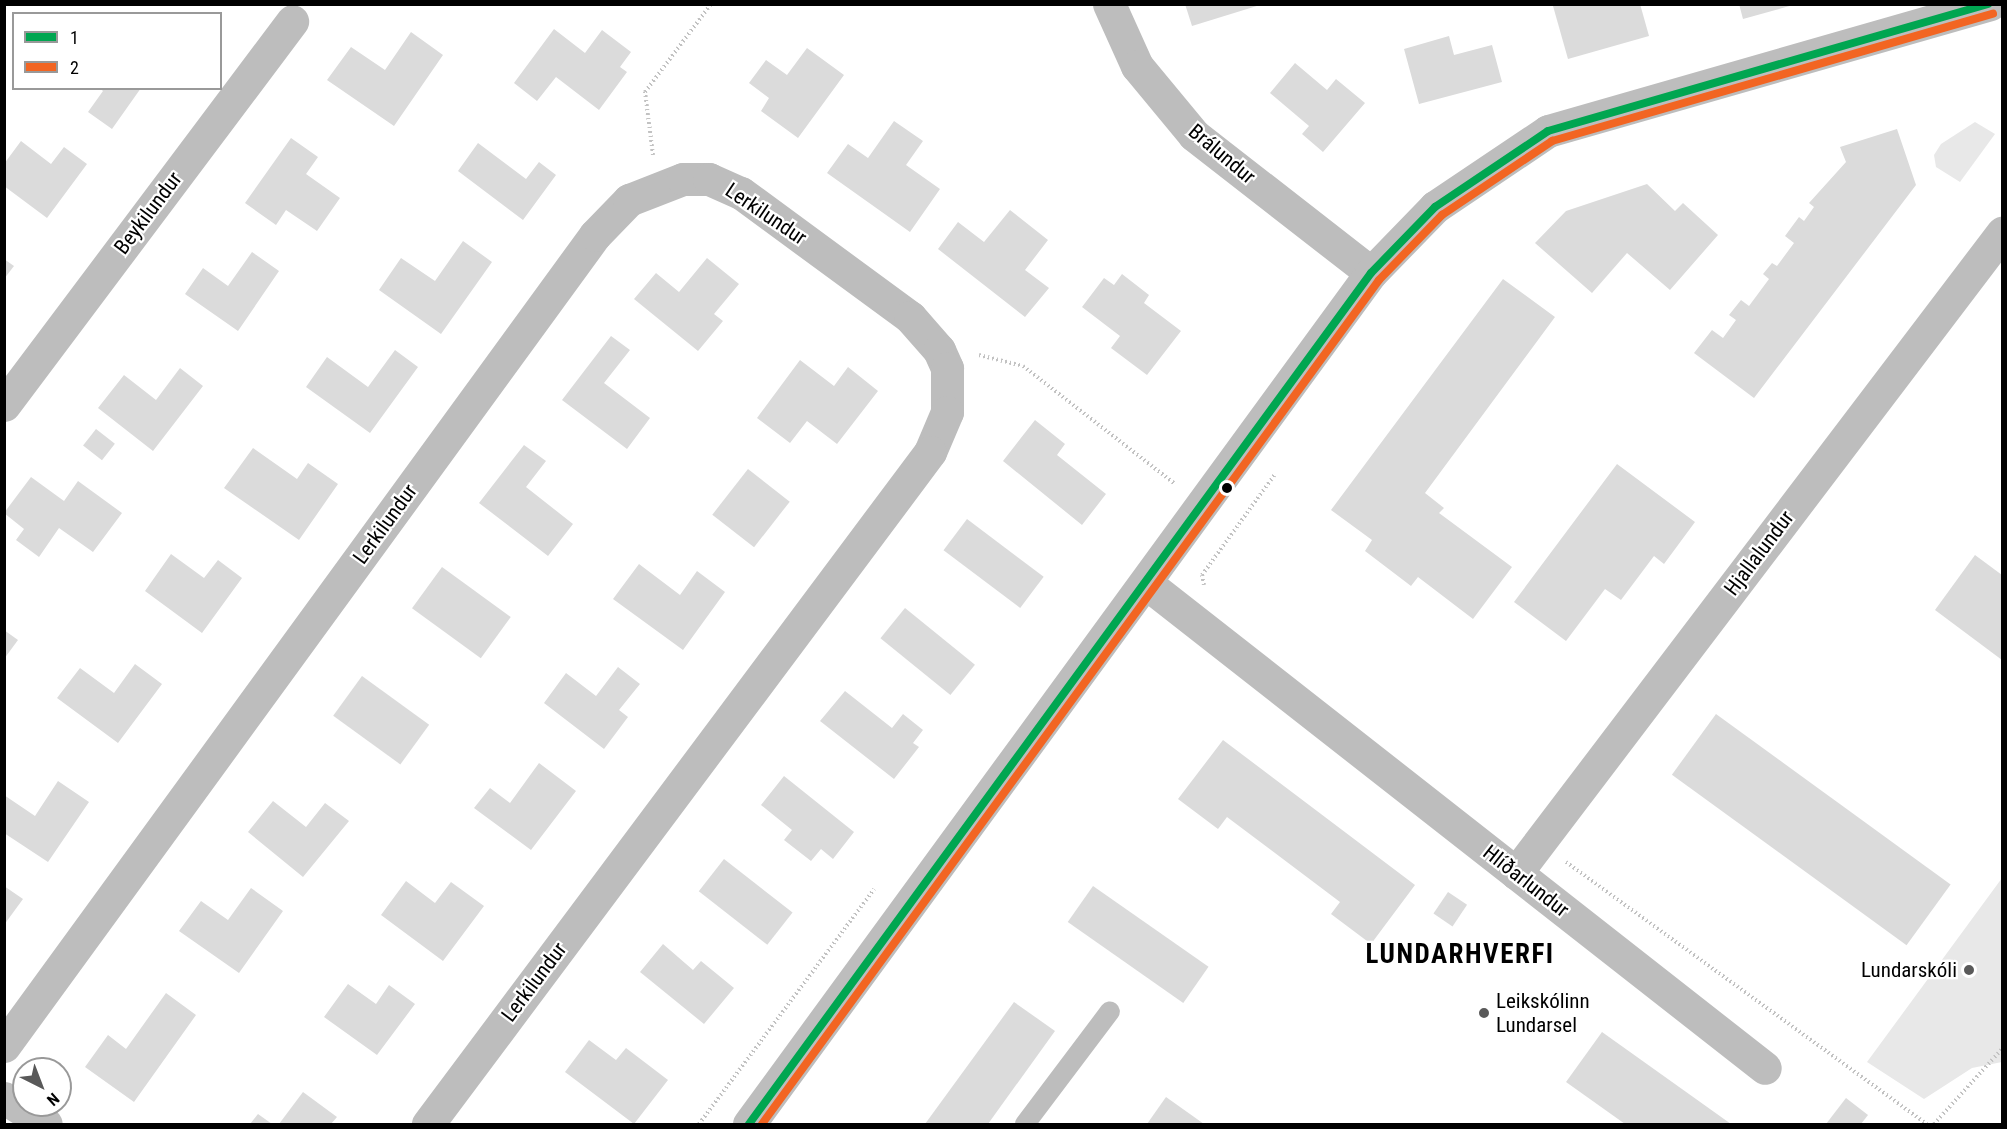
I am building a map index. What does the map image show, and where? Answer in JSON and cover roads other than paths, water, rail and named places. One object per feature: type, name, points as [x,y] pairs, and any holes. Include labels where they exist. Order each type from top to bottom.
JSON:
[{"type":"street","name":"Brálundur","points":[[1109,4],[1137,66],[1194,135],[1371,273]]},
{"type":"street","points":[[749,1125],[1371,273],[1436,207],[1548,131],[1990,4]]},
{"type":"street","name":"Beykilundur","points":[[4,405],[292,21]]},
{"type":"street","name":"Lerkilundur","points":[[4,1046],[595,235],[629,200],[657,186],[709,179],[741,193],[910,317],[939,350],[947,368],[947,412],[930,452],[428,1125]]},
{"type":"street","name":"Hjallalundur","points":[[1516,873],[2002,232]]},
{"type":"street","name":"Hlíðarlundur","points":[[1146,583],[1765,1068]]},
{"type":"street","points":[[4,1098],[46,1125]]},
{"type":"lane","points":[[1025,1125],[1110,1011]]},
{"type":"place","name":"Lundarskóli","points":[[1969,970]]},
{"type":"place","name":"Leikskólinn Lundarsel","points":[[1484,1013]]},
{"type":"district","name":"LUNDARHVERFI","points":[[1460,955]]}]
